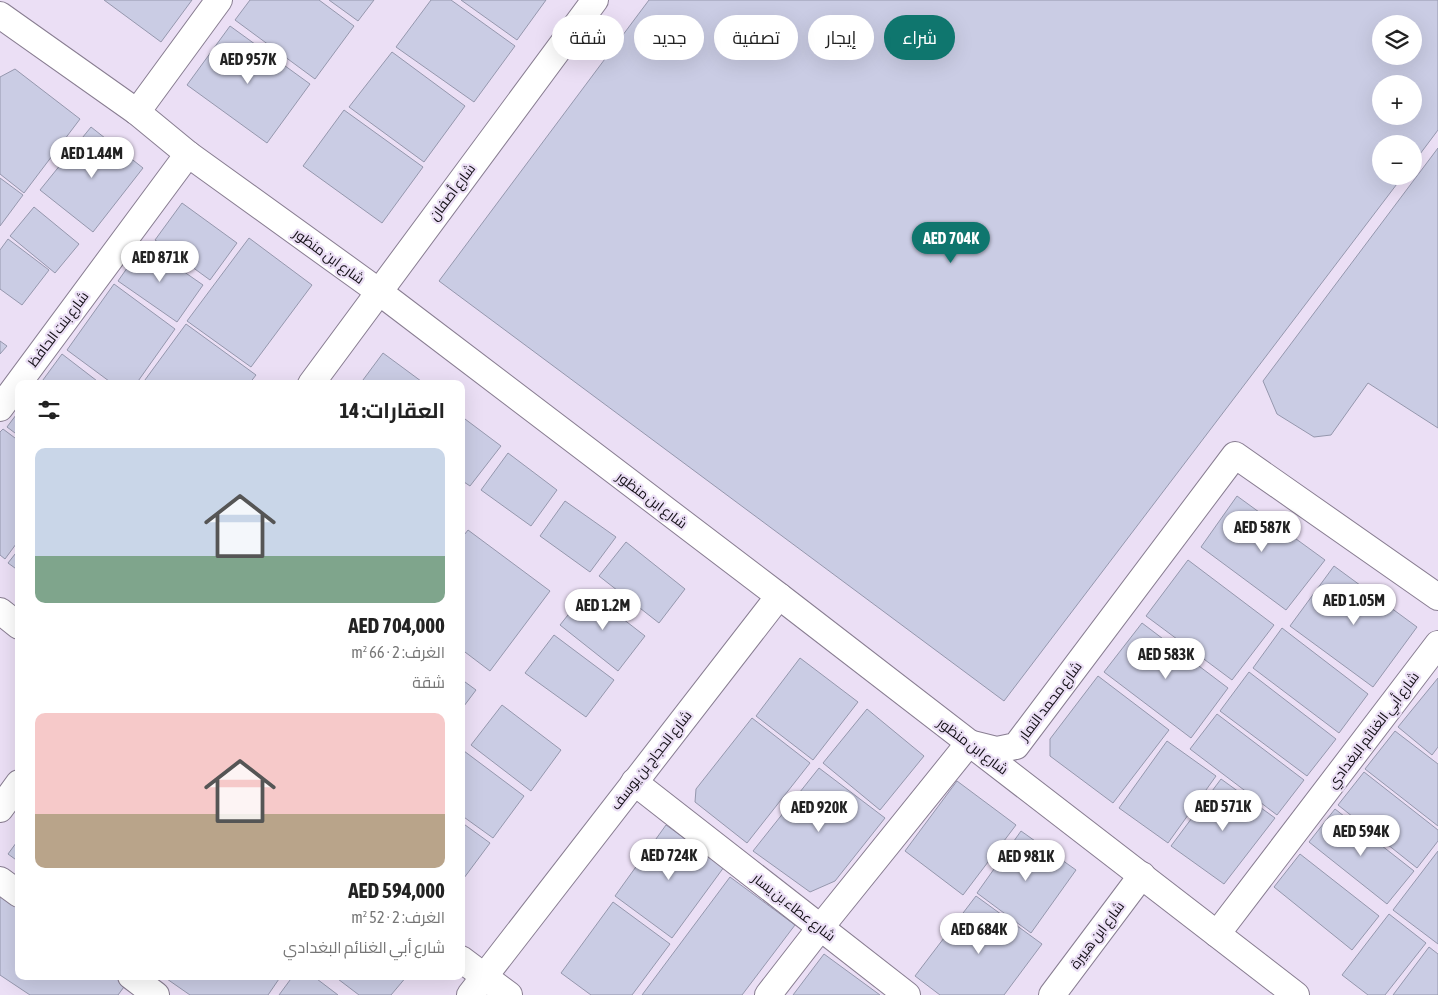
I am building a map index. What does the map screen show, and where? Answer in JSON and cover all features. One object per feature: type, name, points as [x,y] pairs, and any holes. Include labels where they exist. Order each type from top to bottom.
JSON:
[{"type":"street","points":[[137,112],[219,0]]},
{"type":"street","name":"شارع أصفان","points":[[314,380],[595,0]]},
{"type":"street","name":"شارع ابن منظور","points":[[0,15],[137,112],[188,154],[378,291],[779,596],[1296,995]]},
{"type":"street","name":"شارع بنت الحافظ","points":[[21,380],[188,154]]},
{"type":"street","name":"شارع بنت الحافظ","points":[[0,408],[15,388]]},
{"type":"street","name":"شارع محمد التمار","points":[[969,743],[998,750],[1016,746],[1235,455],[1438,597]]},
{"type":"street","name":"شارع الحجاج بن يوسف","points":[[477,986],[779,596]]},
{"type":"street","points":[[0,612],[15,623]]},
{"type":"street","name":"شارع أبي الغنائم البغدادي","points":[[1217,934],[1438,644]]},
{"type":"street","points":[[768,995],[969,743]]},
{"type":"street","name":"شارع عطاء بن يسار","points":[[634,782],[907,995]]},
{"type":"street","points":[[0,809],[15,788]]},
{"type":"street","name":"شارع ابن هبيرة","points":[[1052,995],[1142,875]]},
{"type":"street","points":[[0,880],[15,891]]},
{"type":"street","points":[[465,966],[477,986],[509,995]]},
{"type":"street","points":[[136,980],[156,995]]},
{"type":"building","points":[[104,0],[192,0],[161,42]]},
{"type":"building","points":[[250,0],[319,0],[354,26],[315,79],[235,20]]},
{"type":"building","points":[[329,0],[374,0],[358,21]]},
{"type":"building","points":[[431,0],[451,0],[515,46],[474,102],[396,47]]},
{"type":"building","points":[[461,0],[546,0],[517,40]]},
{"type":"building","points":[[649,0],[1438,0],[1438,130],[1422,151],[1422,135],[1372,135],[1372,185],[1396,185],[1004,701],[439,281],[604,60],[624,60],[624,33],[634,20],[634,60],[704,60],[704,15],[638,15]]},
{"type":"building","points":[[230,26],[310,84],[267,143],[187,85]]},
{"type":"building","points":[[392,52],[465,106],[424,162],[349,107]]},
{"type":"building","points":[[15,69],[80,119],[24,193],[0,174],[0,77]]},
{"type":"building","points":[[344,110],[423,167],[382,223],[303,166]]},
{"type":"building","points":[[91,127],[143,168],[93,232],[40,190]]},
{"type":"building","points":[[1438,148],[1438,428],[1368,383],[1331,435],[1314,437],[1277,414],[1263,381],[1410,185],[1422,185],[1422,169]]},
{"type":"building","points":[[0,178],[23,195],[0,226]]},
{"type":"building","points":[[182,203],[237,243],[210,280],[155,240]]},
{"type":"building","points":[[34,207],[79,244],[55,273],[10,236]]},
{"type":"building","points":[[249,238],[312,285],[251,367],[187,321]]},
{"type":"building","points":[[8,239],[49,270],[22,305],[0,289],[0,250]]},
{"type":"building","points":[[144,244],[203,285],[177,322],[118,281]]},
{"type":"building","points":[[114,284],[175,329],[139,380],[108,380],[67,350]]},
{"type":"building","points":[[186,324],[256,375],[252,380],[145,380]]},
{"type":"building","points":[[0,341],[7,346],[0,354]]},
{"type":"building","points":[[383,353],[420,380],[363,380]]},
{"type":"building","points":[[62,354],[96,380],[43,380]]},
{"type":"building","points":[[15,416],[15,433],[7,427]]},
{"type":"building","points":[[465,419],[501,446],[470,486],[465,483]]},
{"type":"building","points":[[3,429],[15,438],[15,545],[5,559],[0,555],[0,432]]},
{"type":"building","points":[[508,453],[557,490],[531,526],[481,490]]},
{"type":"building","points":[[1237,496],[1325,560],[1286,610],[1201,547]]},
{"type":"building","points":[[565,501],[616,537],[590,572],[540,536]]},
{"type":"building","points":[[468,530],[550,591],[490,671],[465,652],[465,534]]},
{"type":"building","points":[[626,542],[685,589],[659,623],[599,576]]},
{"type":"building","points":[[15,554],[15,568],[8,563]]},
{"type":"building","points":[[1188,560],[1274,625],[1232,680],[1146,616]]},
{"type":"building","points":[[1334,566],[1417,627],[1373,687],[1290,626]]},
{"type":"building","points":[[587,591],[645,636],[618,671],[560,625]]},
{"type":"building","points":[[1142,623],[1228,688],[1191,738],[1104,672]]},
{"type":"building","points":[[1282,628],[1368,694],[1339,733],[1253,668]]},
{"type":"building","points":[[554,635],[614,680],[586,717],[525,673]]},
{"type":"building","points":[[800,658],[858,702],[813,760],[756,716]]},
{"type":"building","points":[[1249,672],[1336,739],[1307,776],[1220,711]]},
{"type":"building","points":[[1098,676],[1169,730],[1113,803],[1050,756],[1050,739]]},
{"type":"building","points":[[1438,678],[1438,747],[1432,755],[1398,727]]},
{"type":"building","points":[[465,682],[476,690],[465,705]]},
{"type":"building","points":[[502,705],[561,750],[531,791],[471,745]]},
{"type":"building","points":[[867,709],[924,756],[880,810],[823,763]]},
{"type":"building","points":[[1217,714],[1304,780],[1277,815],[1190,749]]},
{"type":"building","points":[[752,718],[810,763],[747,843],[695,802],[696,789]]},
{"type":"building","points":[[1395,731],[1438,764],[1438,826],[1365,769]]},
{"type":"building","points":[[1167,741],[1216,776],[1168,843],[1119,808]]},
{"type":"building","points":[[465,752],[524,796],[493,838],[465,818]]},
{"type":"building","points":[[819,768],[885,818],[835,881],[810,892],[753,851]]},
{"type":"building","points":[[1364,772],[1438,830],[1438,841],[1417,868],[1338,805]]},
{"type":"building","points":[[1221,779],[1275,818],[1224,884],[1171,846]]},
{"type":"building","points":[[957,781],[1016,825],[963,895],[905,851]]},
{"type":"building","points":[[1335,809],[1414,871],[1387,904],[1309,842]]},
{"type":"building","points":[[465,825],[490,843],[465,877]]},
{"type":"building","points":[[666,825],[724,867],[672,938],[615,896]]},
{"type":"building","points":[[1021,831],[1076,870],[1031,933],[977,893]]},
{"type":"building","points":[[15,844],[15,859],[8,854]]},
{"type":"building","points":[[1438,851],[1438,944],[1393,910]]},
{"type":"building","points":[[1300,854],[1379,916],[1352,950],[1274,887]]},
{"type":"building","points":[[730,877],[795,925],[742,995],[642,995]]},
{"type":"building","points":[[0,879],[15,884],[15,980],[129,980],[118,995],[30,995],[0,975]]},
{"type":"building","points":[[976,896],[1042,944],[1004,995],[940,995],[915,976]]},
{"type":"building","points":[[613,902],[670,944],[632,995],[591,995],[561,973]]},
{"type":"building","points":[[1389,914],[1426,943],[1385,995],[1368,995],[1342,975]]},
{"type":"building","points":[[1429,947],[1438,954],[1438,995],[1393,995]]},
{"type":"building","points":[[824,954],[880,995],[793,995]]},
{"type":"building","points":[[168,980],[278,980],[268,995],[190,995]]},
{"type":"building","points":[[290,980],[318,980],[338,995],[279,995]]},
{"type":"building","points":[[339,980],[404,980],[391,995],[359,995]]}]
